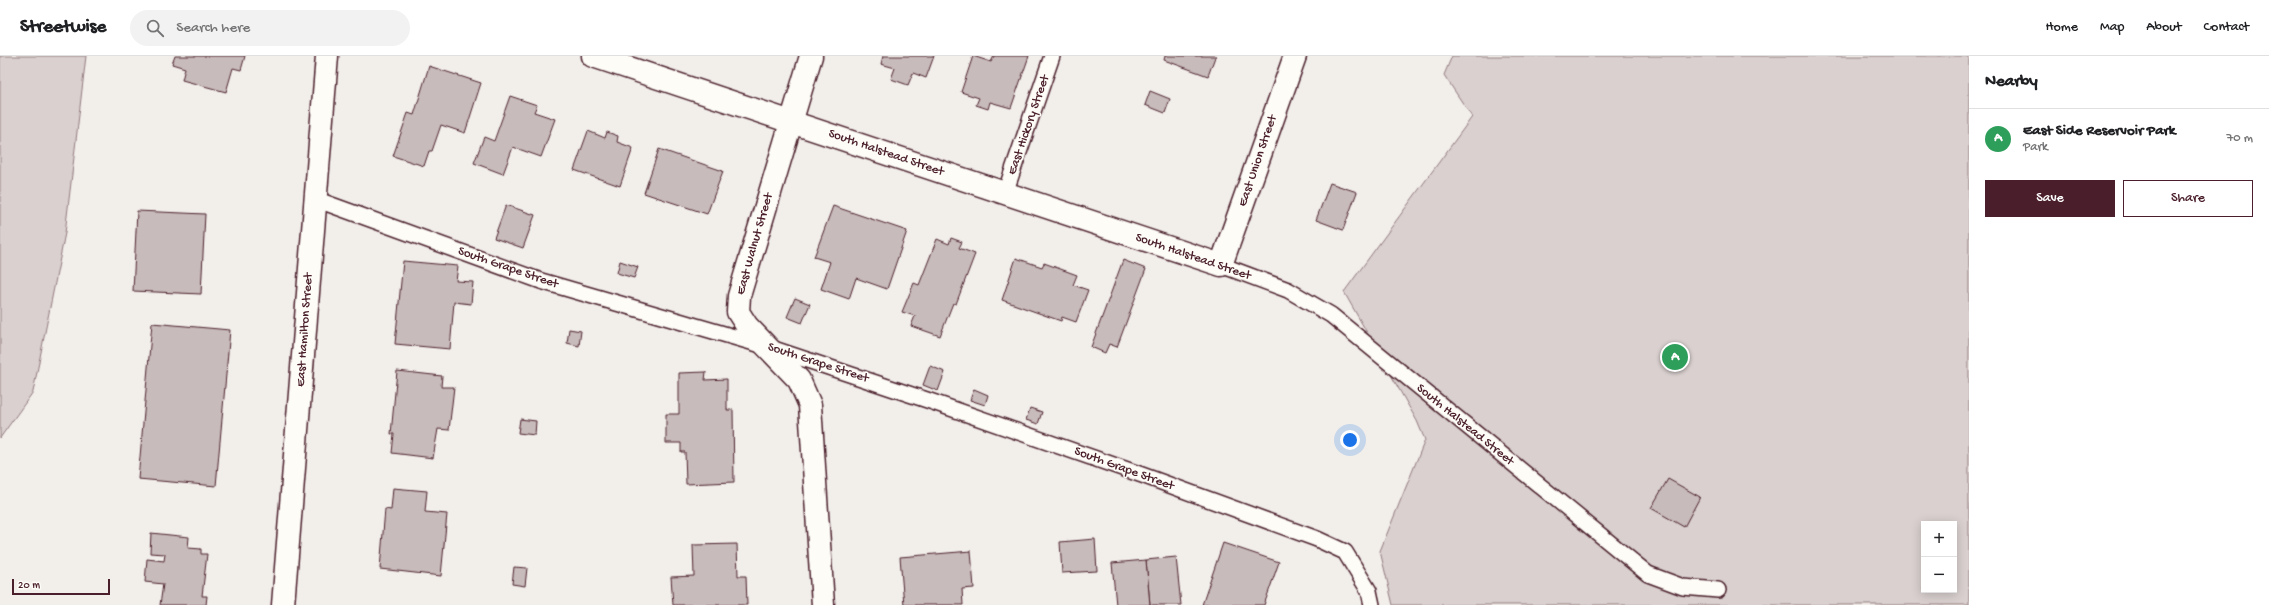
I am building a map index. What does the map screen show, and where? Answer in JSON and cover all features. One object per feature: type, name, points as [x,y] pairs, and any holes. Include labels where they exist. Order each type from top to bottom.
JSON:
[{"type":"street","name":"East Hamilton Street","points":[[283,605],[315,199],[328,56]]},
{"type":"street","name":"South Halstead Street","points":[[593,56],[1222,265]]},
{"type":"street","name":"East Walnut Street","points":[[811,56],[790,121],[739,296],[738,312],[747,326],[799,380],[810,405],[823,605]]},
{"type":"street","name":"East Union Street","points":[[1222,265],[1295,56]]},
{"type":"lane","name":"East Hickory Street","points":[[1005,193],[1052,56]]},
{"type":"lane","name":"South Grape Street","points":[[315,199],[541,280],[765,346],[1085,454],[1317,539],[1344,552],[1368,591],[1372,605]]},
{"type":"lane","name":"South Halstead Street","points":[[1222,265],[1288,290],[1331,315],[1648,574],[1683,587],[1718,590]]},
{"type":"shaded area","points":[[0,56],[86,56],[65,233],[33,392],[0,438]]},
{"type":"shaded area","points":[[1452,56],[1969,56],[1969,605],[1393,605],[1380,551],[1425,440],[1417,421],[1344,292],[1472,117],[1444,75]]},
{"type":"building","points":[[175,56],[245,56],[241,70],[233,68],[226,92],[182,80],[185,68],[172,64]]},
{"type":"building","points":[[883,56],[934,56],[926,78],[913,73],[908,85],[891,79],[895,68],[881,64]]},
{"type":"building","points":[[973,56],[991,62],[994,56],[1029,56],[1011,108],[990,102],[988,109],[976,105],[979,98],[961,92]]},
{"type":"building","points":[[1165,56],[1217,56],[1215,57],[1208,76],[1164,60]]},
{"type":"building","points":[[429,66],[481,83],[465,133],[441,125],[432,151],[429,151],[424,166],[393,156],[408,113],[414,115]]},
{"type":"building","points":[[1150,91],[1170,99],[1165,113],[1145,105]]},
{"type":"building","points":[[510,96],[537,105],[534,112],[555,119],[541,157],[513,147],[503,174],[474,163],[484,137],[494,141]]},
{"type":"building","points":[[588,131],[605,138],[607,132],[618,136],[617,142],[633,148],[620,186],[574,170]]},
{"type":"building","points":[[659,149],[723,171],[707,214],[644,193]]},
{"type":"building","points":[[1330,183],[1357,192],[1343,230],[1316,220]]},
{"type":"building","points":[[506,205],[535,215],[523,248],[494,238]]},
{"type":"building","points":[[833,206],[907,231],[887,289],[856,278],[849,299],[821,289],[830,262],[814,257]]},
{"type":"building","points":[[137,211],[205,214],[201,294],[133,291]]},
{"type":"building","points":[[951,238],[962,242],[959,248],[975,254],[956,304],[953,303],[940,336],[911,326],[915,316],[902,312],[914,283],[919,285],[937,239],[949,244]]},
{"type":"building","points":[[1016,258],[1042,267],[1044,263],[1077,275],[1073,285],[1088,290],[1076,322],[1062,317],[1061,321],[1002,300]]},
{"type":"building","points":[[1123,260],[1146,269],[1117,347],[1109,344],[1105,353],[1091,347]]},
{"type":"building","points":[[403,261],[458,266],[456,281],[473,282],[471,304],[454,302],[450,349],[395,344]]},
{"type":"building","points":[[620,261],[638,267],[634,278],[617,273]]},
{"type":"building","points":[[795,298],[810,304],[802,323],[787,317]]},
{"type":"building","points":[[152,323],[230,330],[216,486],[138,479]]},
{"type":"building","points":[[569,329],[581,331],[579,346],[567,343]]},
{"type":"building","points":[[930,366],[945,372],[938,391],[923,385]]},
{"type":"building","points":[[397,371],[442,376],[441,387],[454,387],[449,430],[438,429],[433,458],[392,453],[394,434],[391,434]]},
{"type":"building","points":[[706,372],[705,380],[727,379],[727,410],[733,410],[734,482],[686,484],[685,452],[681,452],[681,443],[666,443],[666,414],[679,414],[679,373]]},
{"type":"building","points":[[974,389],[988,395],[985,405],[970,400]]},
{"type":"building","points":[[1030,408],[1042,412],[1038,424],[1026,420]]},
{"type":"building","points":[[520,419],[536,421],[535,435],[518,433]]},
{"type":"building","points":[[1668,479],[1700,497],[1684,527],[1651,508]]},
{"type":"building","points":[[393,488],[427,491],[425,512],[447,514],[441,576],[380,569],[385,509],[391,510]]},
{"type":"building","points":[[151,533],[189,537],[188,548],[201,549],[201,554],[207,554],[202,596],[207,596],[206,605],[160,605],[163,584],[145,582],[147,559],[164,561],[165,554],[150,553]]},
{"type":"building","points":[[1095,539],[1097,571],[1062,573],[1060,542]]},
{"type":"building","points":[[1223,543],[1279,562],[1264,605],[1202,605]]},
{"type":"building","points":[[737,544],[738,576],[746,576],[747,605],[673,605],[671,577],[694,576],[693,545]]},
{"type":"building","points":[[971,551],[974,588],[962,589],[963,605],[904,605],[900,557]]},
{"type":"building","points":[[1176,557],[1181,605],[1150,605],[1146,560]]},
{"type":"building","points":[[1146,560],[1150,605],[1116,605],[1112,563]]},
{"type":"building","points":[[514,567],[527,568],[525,586],[512,584]]},
{"type":"place","name":"East Side Reservoir Park","points":[[1675,357]]}]
